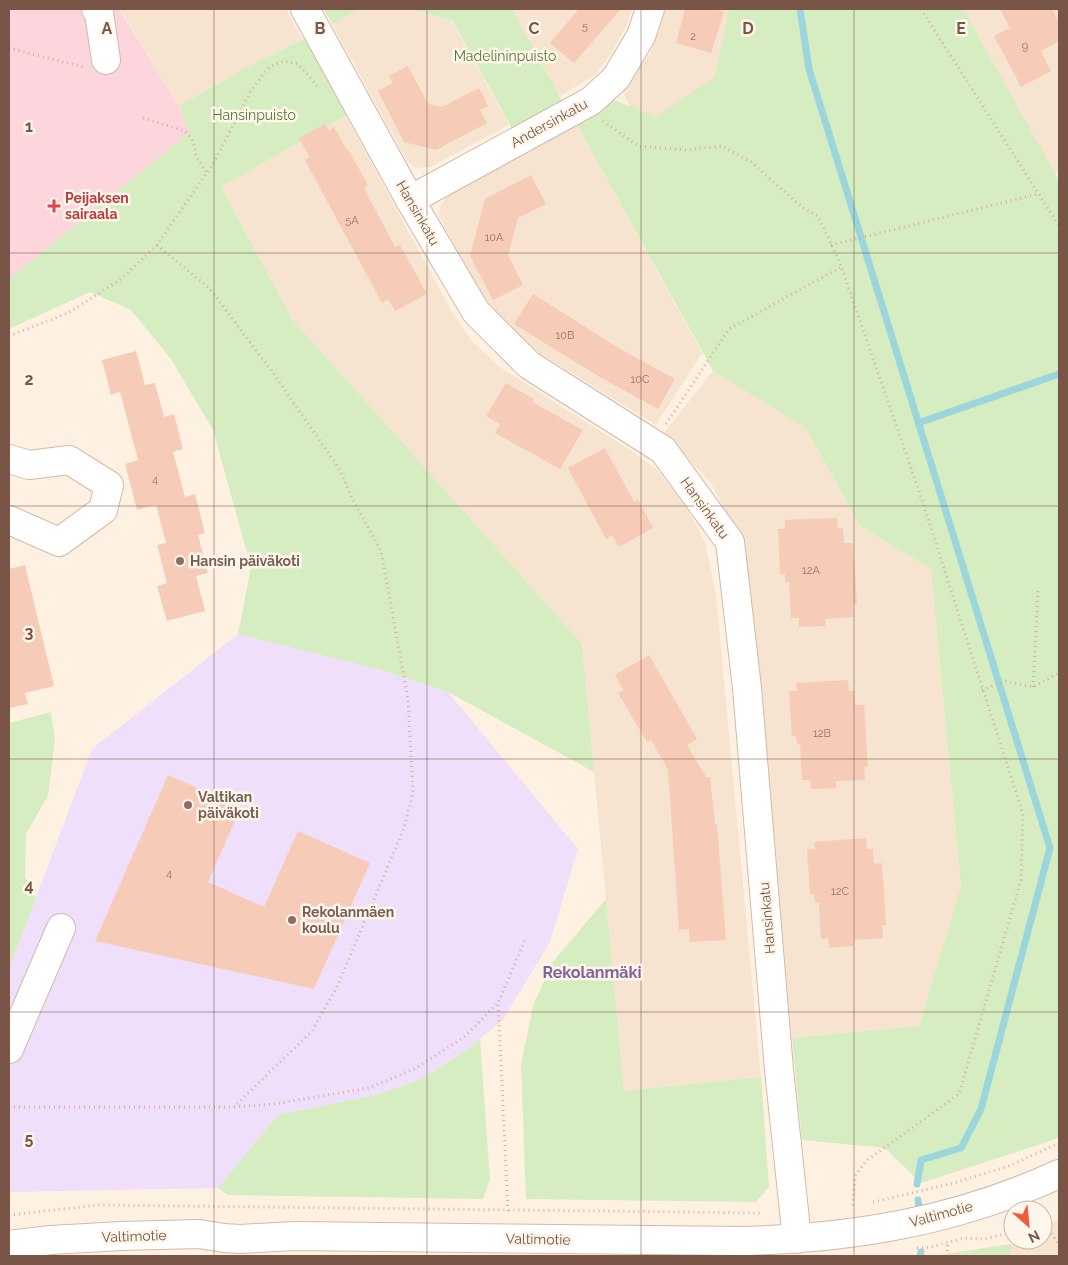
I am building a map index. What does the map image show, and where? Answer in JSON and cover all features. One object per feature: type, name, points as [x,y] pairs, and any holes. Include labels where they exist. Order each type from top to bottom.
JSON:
[{"type":"street","points":[[96,9],[99,13],[96,64]]},
{"type":"street","name":"Hansinkatu","points":[[305,9],[410,200],[476,312],[529,365],[663,450],[730,542],[747,688],[778,1060],[797,1239]]},
{"type":"street","name":"Andersinkatu","points":[[410,200],[591,101],[616,78],[641,36],[650,9]]},
{"type":"street","points":[[9,459],[28,465],[69,460],[109,485],[103,510],[59,542],[9,520]]},
{"type":"street","points":[[9,1050],[61,928]]},
{"type":"street","name":"Valtimotie","points":[[9,1245],[50,1240],[199,1234],[240,1239],[294,1236],[742,1241],[797,1239],[874,1230],[932,1218],[1023,1190],[1059,1174]]},
{"type":"path","points":[[921,9],[1059,226]]},
{"type":"path","points":[[9,48],[96,64]]},
{"type":"path","points":[[9,336],[68,313],[122,279],[157,246],[207,172],[252,89],[271,66],[284,61],[298,64],[319,88]]},
{"type":"path","points":[[591,101],[600,118],[638,146],[686,150],[722,146],[751,162],[803,208],[818,216],[841,268],[921,497],[1023,814],[1021,880],[959,1094],[866,1161],[855,1176],[853,1206]]},
{"type":"path","points":[[143,118],[185,131],[193,141],[196,156],[207,172]]},
{"type":"path","points":[[831,245],[1038,194]]},
{"type":"path","points":[[157,246],[209,288],[273,373],[340,470],[352,498],[381,551],[408,699],[413,793],[404,828],[337,988],[312,1031],[234,1107]]},
{"type":"path","points":[[653,444],[729,329],[841,268]]},
{"type":"path","points":[[1033,687],[1038,591]]},
{"type":"path","points":[[982,690],[1005,681],[1033,687],[1059,672]]},
{"type":"path","points":[[9,1107],[234,1107],[274,1104],[368,1088],[414,1070],[464,1037],[498,1003],[525,940]]},
{"type":"path","points":[[498,1003],[509,1239]]},
{"type":"path","points":[[870,1203],[954,1183],[1009,1166],[1059,1144]]},
{"type":"path","points":[[9,1215],[99,1205],[794,1212]]},
{"type":"path","points":[[845,1208],[862,1205]]},
{"type":"path","points":[[964,1238],[984,1239],[1003,1234]]},
{"type":"path","points":[[947,1256],[948,1242]]},
{"type":"shaded area","name":"Peijaksen sairaala","points":[[9,9],[119,9],[179,106],[190,132],[9,279]]},
{"type":"shaded area","points":[[120,9],[286,9],[302,39],[247,67],[179,106]]},
{"type":"shaded area","points":[[359,9],[411,9],[452,21],[509,125],[430,167],[416,168],[407,161],[332,24]]},
{"type":"shaded area","points":[[512,9],[632,9],[627,24],[613,50],[596,74],[560,96]]},
{"type":"shaded area","points":[[666,9],[746,9],[725,86],[642,129],[622,91],[650,54]]},
{"type":"shaded area","points":[[963,9],[1059,9],[1059,171],[1054,174]]},
{"type":"shaded area","points":[[346,116],[452,312],[471,340],[498,366],[633,452],[658,471],[692,517],[705,543],[716,595],[761,1077],[624,1091],[582,644],[292,319],[221,187]]},
{"type":"shaded area","points":[[577,125],[702,353],[656,425],[531,348],[483,300],[439,217],[440,206],[449,194]]},
{"type":"shaded area","points":[[713,371],[806,428],[860,526],[931,569],[961,886],[919,1026],[792,1038],[748,587],[729,518],[711,483],[664,433]]},
{"type":"shaded area","name":"Rekolanmäen koulu","points":[[238,634],[378,669],[448,692],[578,849],[550,942],[503,1020],[461,1054],[417,1081],[375,1095],[278,1115],[218,1188],[9,1192],[9,969],[92,749]]},
{"type":"shaded area","points":[[1059,1217],[1059,1256],[1011,1256],[1011,1250],[1053,1250],[1053,1222]]},
{"type":"green space","points":[[324,9],[359,9],[332,24]]},
{"type":"green space","name":"Madelininpuisto","points":[[411,9],[512,9],[563,102],[512,129],[453,21]]},
{"type":"green space","points":[[729,9],[963,9],[1059,181],[1059,1137],[921,1183],[885,1148],[802,1140],[792,1038],[919,1026],[961,886],[931,569],[860,526],[806,428],[713,371],[577,125],[612,99],[656,117],[715,77]]},
{"type":"green space","name":"Hansinpuisto","points":[[309,36],[349,114],[221,187],[292,319],[582,644],[594,772],[448,692],[378,669],[238,634],[251,567],[213,430],[171,359],[131,310],[90,292],[9,329],[9,279],[190,132],[179,106],[247,67]]},
{"type":"green space","points":[[51,712],[55,740],[48,796],[26,834],[25,877],[36,898],[9,969],[9,723]]},
{"type":"green space","points":[[606,899],[624,1091],[761,1077],[769,1187],[756,1202],[526,1199],[521,1065],[533,1006],[552,963]]},
{"type":"green space","points":[[480,1039],[490,1179],[483,1199],[228,1195],[218,1188],[278,1115],[375,1095],[417,1081],[461,1054]]},
{"type":"green space","points":[[1003,1245],[1003,1250],[1011,1250],[1011,1256],[931,1256]]},
{"type":"building","points":[[579,9],[621,9],[574,63],[550,43]]},
{"type":"building","points":[[685,9],[720,9],[719,11],[724,12],[711,53],[676,43]]},
{"type":"building","points":[[1000,9],[1052,9],[1059,22],[1059,41],[1041,51],[1051,71],[1021,87],[994,36],[1010,28]]},
{"type":"building","points":[[408,66],[428,104],[442,107],[479,88],[488,106],[480,110],[487,123],[436,150],[404,142],[378,91],[393,83],[389,76]]},
{"type":"building","points":[[325,124],[329,131],[334,127],[348,149],[368,185],[364,188],[395,247],[400,245],[427,294],[395,311],[388,299],[382,303],[305,160],[310,157],[299,138]]},
{"type":"building","points":[[531,175],[546,204],[518,218],[508,255],[523,285],[493,300],[470,256],[485,199]]},
{"type":"building","points":[[533,294],[622,350],[675,379],[658,409],[598,376],[514,324]]},
{"type":"building","points":[[136,351],[145,385],[155,383],[164,417],[174,414],[183,449],[173,452],[185,497],[195,494],[205,533],[198,535],[208,573],[196,576],[205,611],[167,621],[157,586],[167,583],[157,545],[166,543],[156,505],[137,510],[125,464],[138,460],[120,392],[111,395],[102,360]]},
{"type":"building","points":[[506,383],[534,399],[532,402],[583,430],[560,469],[495,433],[500,424],[486,416]]},
{"type":"building","points":[[605,448],[634,502],[638,500],[653,528],[619,547],[612,535],[606,539],[568,468]]},
{"type":"building","points":[[837,518],[838,529],[843,528],[844,543],[853,543],[857,604],[853,605],[853,617],[825,619],[825,626],[799,627],[799,618],[791,618],[789,582],[785,582],[785,574],[780,574],[778,529],[785,529],[785,520]]},
{"type":"building","points":[[25,565],[54,686],[25,693],[28,704],[9,708],[9,569]]},
{"type":"building","points":[[649,655],[697,739],[687,745],[706,777],[710,777],[715,824],[717,824],[726,940],[690,942],[689,929],[679,930],[668,769],[651,740],[647,742],[618,693],[624,690],[615,675]]},
{"type":"building","points":[[848,680],[849,691],[855,691],[855,705],[864,705],[868,766],[864,767],[865,780],[836,781],[836,788],[811,789],[810,780],[802,780],[800,744],[797,744],[796,736],[792,736],[789,691],[797,691],[796,683]]},
{"type":"building","points":[[168,775],[241,807],[208,882],[264,907],[298,831],[370,863],[314,989],[95,941]]},
{"type":"building","points":[[866,838],[867,849],[873,849],[874,864],[882,863],[886,925],[882,925],[883,938],[854,940],[854,946],[829,948],[828,938],[821,939],[819,902],[815,903],[814,894],[810,894],[807,849],[815,849],[814,842]]},
{"type":"waterway","points":[[800,9],[809,69],[1050,848],[981,1109],[961,1148],[921,1160],[917,1184]]},
{"type":"waterway","points":[[918,423],[1059,374]]},
{"type":"waterway","points":[[918,1200],[920,1212]]},
{"type":"waterway","points":[[920,1256],[921,1252]]},
{"type":"place","name":"Peijaksen sairaala","points":[[54,206]]},
{"type":"place","name":"Hansin päiväkoti","points":[[180,561]]},
{"type":"place","name":"Valtikan päiväkoti","points":[[188,805]]},
{"type":"place","name":"Rekolanmäen koulu","points":[[292,920]]},
{"type":"district","name":"Rekolanmäki","points":[[592,972]]}]
